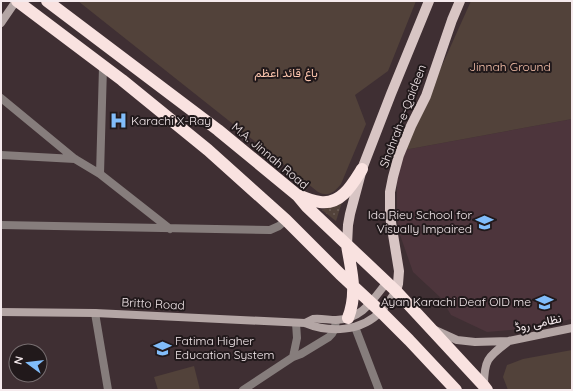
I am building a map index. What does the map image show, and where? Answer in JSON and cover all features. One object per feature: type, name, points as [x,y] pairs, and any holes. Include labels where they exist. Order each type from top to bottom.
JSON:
[{"type":"highway","points":[[17,1],[208,150],[286,220],[381,312],[456,390]]},
{"type":"highway","name":"M.A. Jinnah Road","points":[[47,1],[218,130],[297,195],[307,207],[396,291],[486,388]]},
{"type":"highway","points":[[297,195],[313,201],[326,203],[332,202],[341,197],[351,187],[362,169]]},
{"type":"highway","points":[[347,245],[354,286],[352,323]]},
{"type":"main road","name":"Shahrah-e-Qaideen","points":[[347,245],[350,214],[362,169],[390,94],[429,1]]},
{"type":"main road","name":"Shahrah-e-Qaideen","points":[[396,291],[399,271],[390,216],[390,192],[393,177],[399,155],[426,96],[431,78],[460,1]]},
{"type":"street","points":[[1,23],[17,1]]},
{"type":"street","points":[[100,174],[103,67]]},
{"type":"street","points":[[1,98],[74,159],[100,174],[170,229]]},
{"type":"street","points":[[1,155],[74,159]]},
{"type":"street","points":[[1,225],[270,230],[279,226],[286,220]]},
{"type":"street","name":"Britto Road","points":[[1,312],[96,313],[300,323],[314,327],[335,329],[352,323],[357,315],[371,303],[387,282]]},
{"type":"street","name":"Britto Road","points":[[300,323],[314,319],[336,320],[363,324],[381,312],[396,291]]},
{"type":"street","points":[[96,313],[108,390]]},
{"type":"street","points":[[244,390],[293,357],[301,354],[329,337],[335,329],[336,320]]},
{"type":"street","points":[[293,357],[300,323]]},
{"type":"street","points":[[352,323],[379,390]]},
{"type":"street","name":"نظامی روڈ","points":[[431,328],[463,341],[475,342],[509,341],[572,328]]},
{"type":"street","name":"نظامی روڈ","points":[[486,388],[485,369],[491,355],[509,341]]},
{"type":"shaded area","name":"Ida Rieu School for Visually Impaired","points":[[572,119],[572,319],[523,329],[487,332],[451,315],[441,298],[413,272],[399,232],[397,211],[397,179],[404,150]]},
{"type":"green space","name":"باغ قائد اعظم","points":[[78,1],[416,1],[388,71],[355,95],[366,124],[341,184],[333,192],[325,194],[318,192]]},
{"type":"green space","name":"Jinnah Ground","points":[[471,1],[572,1],[572,119],[404,150]]},
{"type":"green space","points":[[342,202],[336,221],[322,210]]},
{"type":"green space","points":[[572,350],[572,390],[508,390],[503,377],[507,365],[523,359]]},
{"type":"green space","points":[[194,366],[200,390],[158,390],[154,377]]},
{"type":"place","name":"Karachi X-Ray","points":[[118,121]]},
{"type":"place","name":"Ida Rieu School for Visually Impaired","points":[[485,222]]},
{"type":"place","name":"Ayan Karachi Deaf OID me","points":[[544,302]]},
{"type":"place","name":"Fatima Higher Education System","points":[[162,348]]}]
